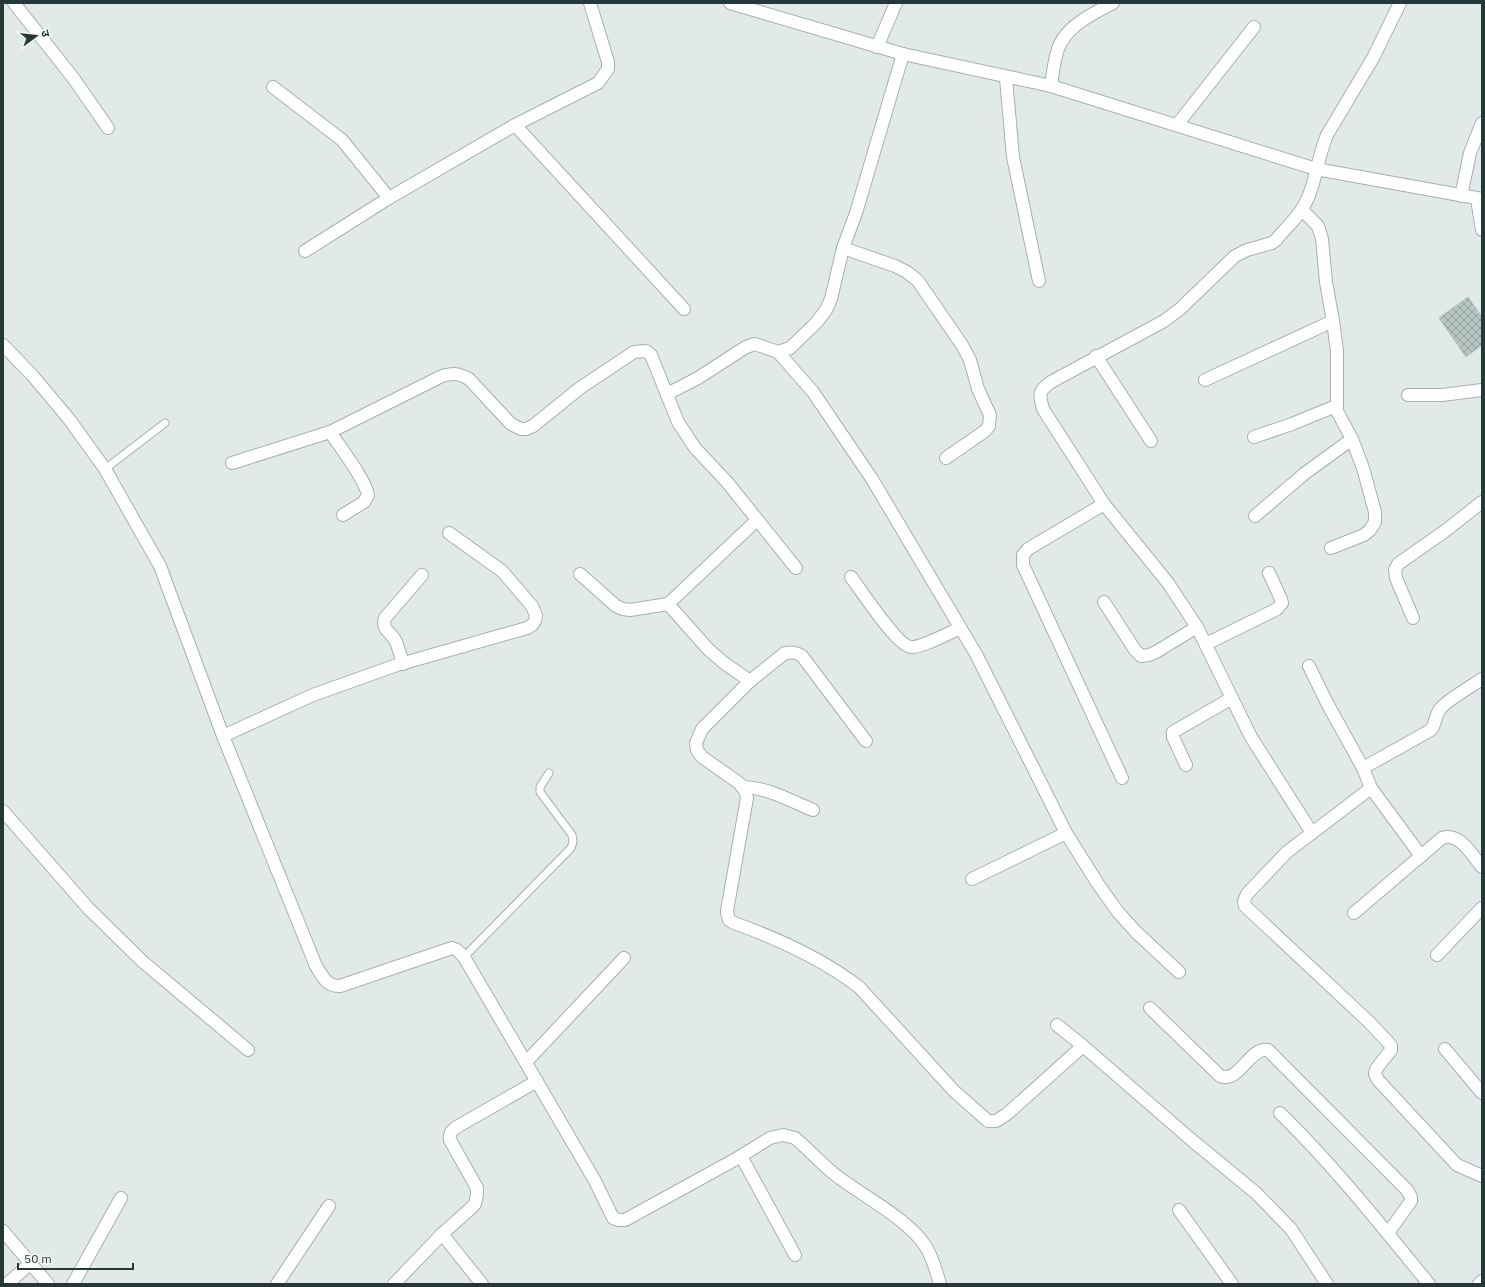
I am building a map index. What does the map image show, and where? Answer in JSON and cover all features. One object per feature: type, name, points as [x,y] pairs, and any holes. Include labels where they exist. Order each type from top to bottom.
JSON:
[{"type":"street","points":[[14,3],[74,79],[108,128]]},
{"type":"street","points":[[306,251],[390,198],[516,125],[598,83],[608,69],[608,62],[590,3]]},
{"type":"street","points":[[730,3],[903,54],[1006,78],[1051,86],[1316,169],[1480,199],[1482,230]]},
{"type":"street","points":[[876,47],[896,3]]},
{"type":"street","points":[[1051,86],[1053,66],[1060,45],[1066,35],[1080,23],[1113,3]]},
{"type":"street","points":[[1312,833],[1251,737],[1197,627],[1168,583],[1104,504],[1043,409],[1041,400],[1042,388],[1096,356],[1170,317],[1236,256],[1247,250],[1276,240],[1302,210],[1310,191],[1321,148],[1327,135],[1374,58],[1400,3]]},
{"type":"street","points":[[1178,125],[1254,28]]},
{"type":"street","points":[[778,352],[790,348],[816,323],[826,310],[831,299],[843,248],[856,213],[903,54]]},
{"type":"street","points":[[1006,78],[1013,156],[1038,281]]},
{"type":"street","points":[[273,87],[342,140],[390,198]]},
{"type":"street","points":[[1461,196],[1470,153],[1482,123]]},
{"type":"street","points":[[516,125],[684,309]]},
{"type":"street","points":[[1302,210],[1314,221],[1320,232],[1337,351],[1336,406],[1352,439],[1363,468],[1376,512],[1375,522],[1370,530],[1364,535],[1331,548]]},
{"type":"street","points":[[843,248],[895,266],[907,272],[918,281],[962,345],[970,360],[978,389],[990,415],[989,426],[985,432],[946,458]]},
{"type":"street","points":[[1205,380],[1333,321]]},
{"type":"street","points":[[667,394],[698,378],[746,346],[755,344],[778,352],[813,392],[868,473],[976,654],[1066,833],[1098,884],[1118,912],[1136,932],[1178,972]]},
{"type":"street","points":[[3,345],[32,375],[69,419],[105,469],[160,566],[223,736],[316,966],[323,978],[333,986],[340,986],[452,948],[457,950],[464,957],[526,1061],[595,1181],[613,1218],[625,1220],[741,1156],[770,1138],[783,1135],[795,1138],[833,1173],[900,1220],[914,1232],[925,1246],[932,1259],[940,1284]]},
{"type":"street","points":[[232,463],[330,432],[442,376],[451,374],[460,374],[469,379],[511,424],[522,429],[526,429],[533,426],[580,388],[634,352],[642,350],[646,351],[651,356],[678,422],[695,448],[727,482],[796,568]]},
{"type":"street","points":[[1096,356],[1151,441]]},
{"type":"street","points":[[1408,395],[1442,395],[1482,390]]},
{"type":"street","points":[[1254,437],[1292,424],[1336,406]]},
{"type":"street","points":[[330,432],[367,489],[368,495],[364,502],[342,515]]},
{"type":"street","points":[[1255,516],[1304,474],[1352,439]]},
{"type":"street","points":[[1412,618],[1396,578],[1395,570],[1398,564],[1445,531],[1482,502]]},
{"type":"street","points":[[1104,504],[1028,549],[1023,555],[1023,565],[1122,778]]},
{"type":"street","points":[[580,574],[616,606],[623,609],[630,610],[668,604],[757,520]]},
{"type":"street","points":[[223,736],[312,695],[403,664],[527,628],[532,625],[535,621],[536,615],[532,606],[502,571],[449,533]]},
{"type":"street","points":[[1206,644],[1277,609],[1280,606],[1282,603],[1281,599],[1269,573]]},
{"type":"street","points":[[403,664],[397,643],[385,627],[384,622],[385,618],[422,575]]},
{"type":"street","points":[[851,577],[895,636],[906,646],[920,646],[960,628]]},
{"type":"street","points":[[1104,602],[1135,650],[1141,656],[1156,652],[1197,627]]},
{"type":"street","points":[[668,604],[708,650],[750,681]]},
{"type":"street","points":[[866,741],[802,656],[791,652],[785,653],[750,681],[702,729],[696,743],[697,750],[702,757],[745,790],[746,804],[727,912],[729,920],[791,945],[841,973],[859,987],[954,1091],[988,1120],[996,1121],[1007,1114],[1083,1046]]},
{"type":"street","points":[[1309,666],[1363,768],[1371,788],[1421,856]]},
{"type":"street","points":[[1363,768],[1432,730],[1437,714],[1442,707],[1482,679]]},
{"type":"street","points":[[1186,764],[1173,737],[1173,732],[1232,698]]},
{"type":"street","points":[[742,787],[750,787],[768,792],[813,810]]},
{"type":"street","points":[[1371,788],[1287,852],[1251,888],[1244,898],[1245,906],[1369,1022],[1387,1041],[1391,1046],[1391,1050],[1376,1069],[1375,1074],[1378,1080],[1457,1165],[1482,1176]]},
{"type":"street","points":[[3,811],[88,908],[142,961],[248,1050]]},
{"type":"street","points":[[972,879],[1066,833]]},
{"type":"street","points":[[1354,913],[1442,838],[1451,836],[1461,842],[1482,866]]},
{"type":"street","points":[[1436,955],[1482,908]]},
{"type":"street","points":[[526,1061],[624,958]]},
{"type":"street","points":[[1150,1008],[1220,1076],[1224,1078],[1230,1077],[1260,1051],[1268,1050],[1407,1190],[1411,1197],[1411,1202],[1388,1233]]},
{"type":"street","points":[[1057,1025],[1256,1193],[1291,1229],[1327,1284]]},
{"type":"street","points":[[1445,1049],[1482,1093]]},
{"type":"street","points":[[394,1284],[442,1234],[475,1204],[477,1195],[476,1188],[472,1178],[450,1140],[449,1136],[451,1132],[455,1128],[537,1081]]},
{"type":"street","points":[[1280,1113],[1313,1146],[1388,1233],[1429,1284]]},
{"type":"street","points":[[741,1156],[795,1255]]},
{"type":"street","points":[[73,1284],[121,1198]]},
{"type":"street","points":[[277,1284],[329,1206]]},
{"type":"street","points":[[1178,1210],[1232,1284]]},
{"type":"street","points":[[3,1231],[48,1284]]},
{"type":"street","points":[[442,1234],[482,1284]]},
{"type":"street","points":[[7,1284],[30,1263]]},
{"type":"street","points":[[1479,1284],[1482,1281]]},
{"type":"lane","points":[[105,469],[165,423]]},
{"type":"lane","points":[[464,957],[571,848],[573,842],[572,835],[540,792],[540,787],[549,773]]},
{"type":"building","points":[[1468,297],[1482,317],[1482,345],[1466,357],[1439,318]]}]
